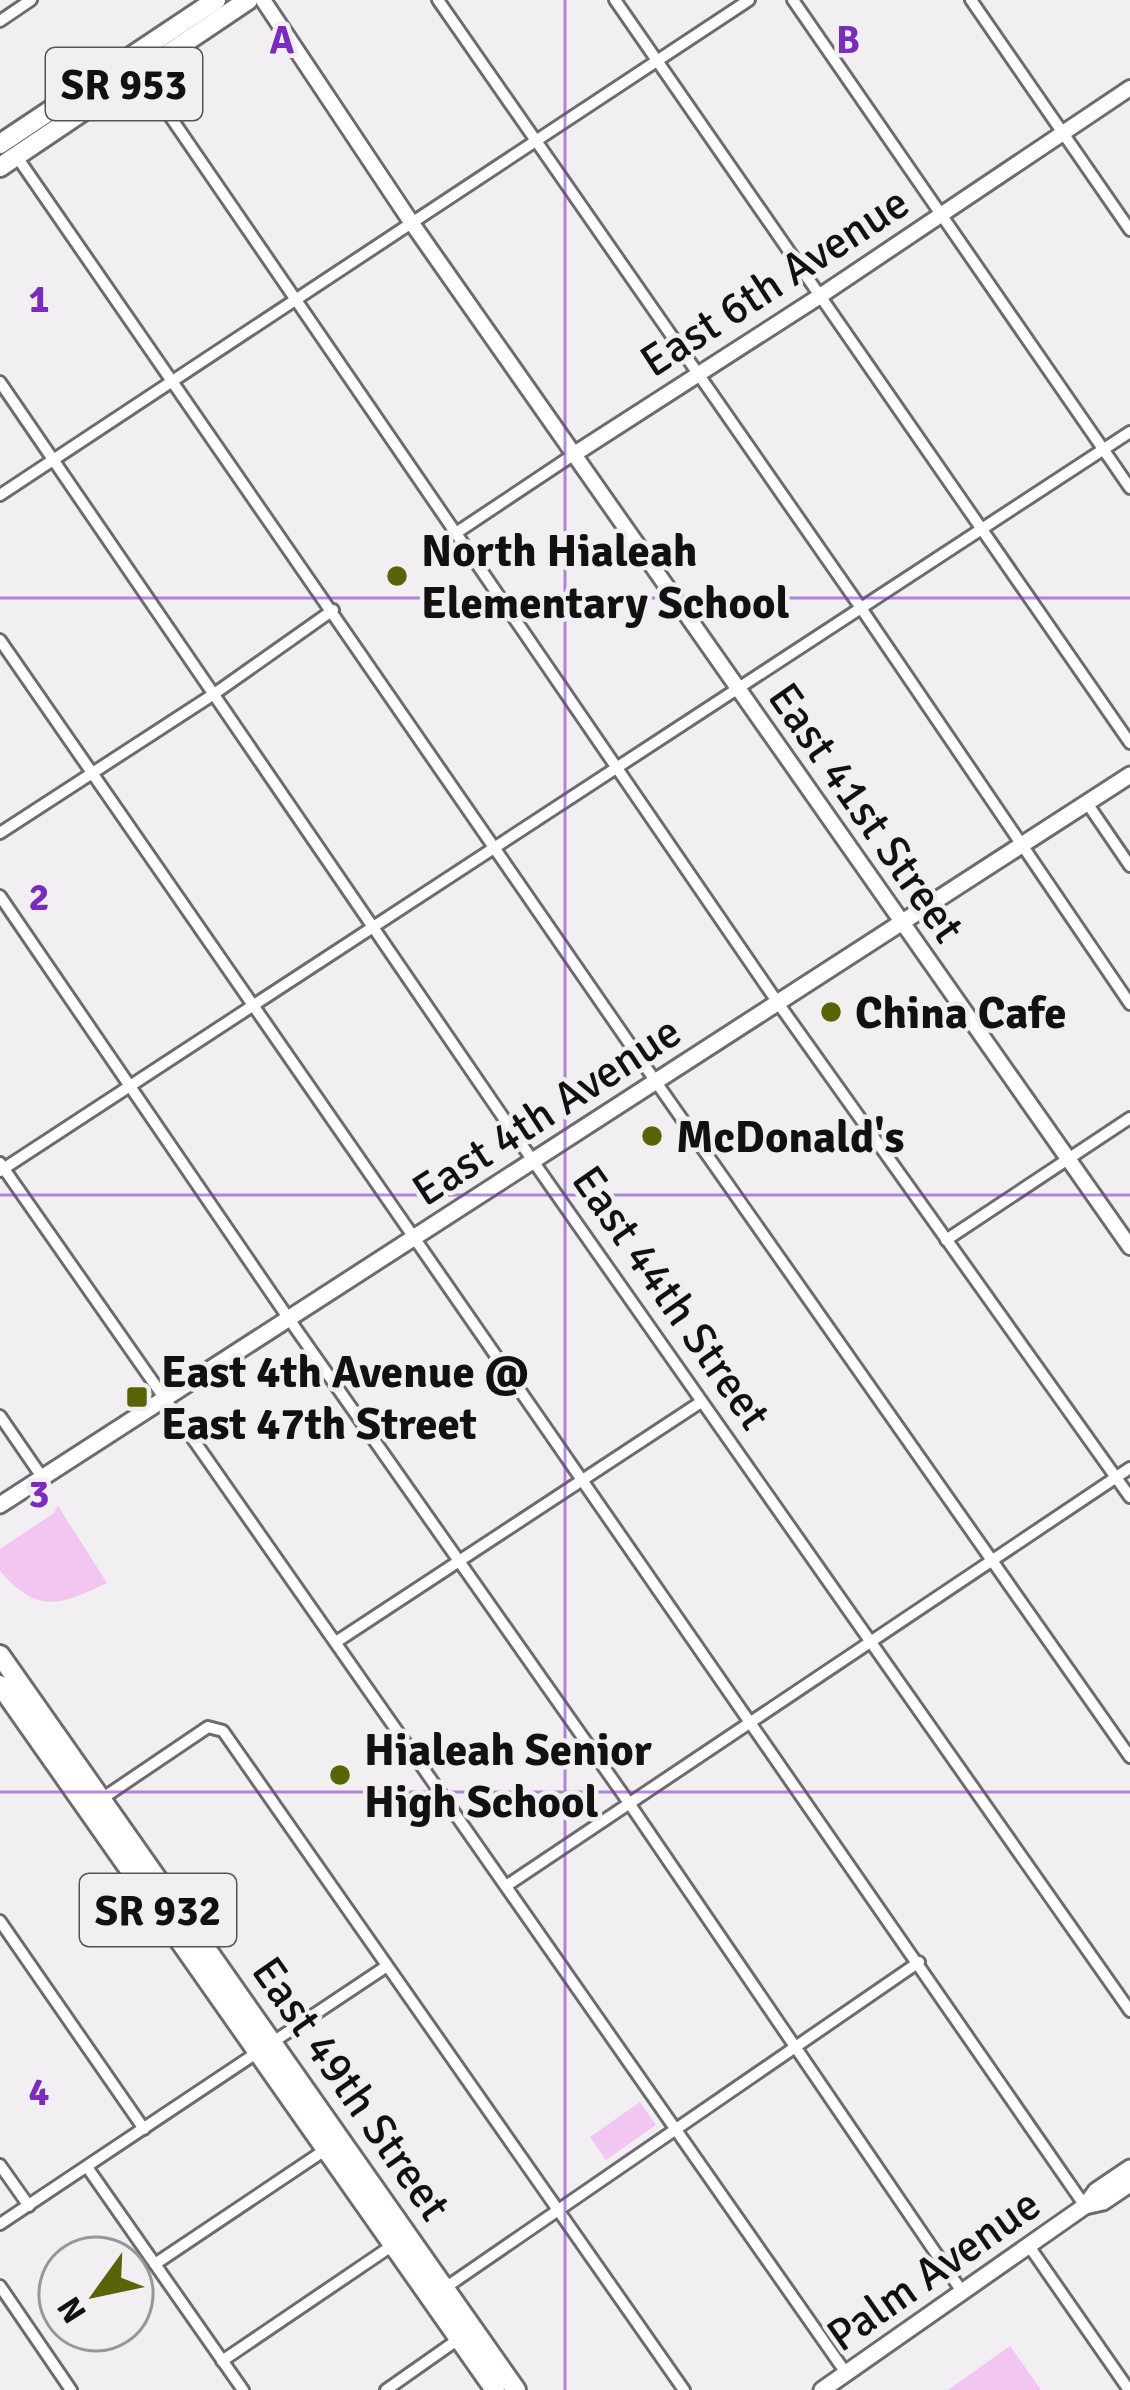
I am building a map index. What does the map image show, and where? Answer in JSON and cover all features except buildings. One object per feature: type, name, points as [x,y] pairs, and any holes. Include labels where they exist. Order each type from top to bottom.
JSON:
[{"type":"main road","name":"SR 953","points":[[135,65],[215,0]]},
{"type":"main road","name":"SR 953","points":[[0,167],[5,145],[248,0]]},
{"type":"main road","name":"East 4th Avenue","points":[[0,1504],[1130,775]]},
{"type":"main road","name":"East 49th Street","points":[[0,1655],[94,1803],[333,2145],[466,2334],[516,2390]]},
{"type":"main road","name":"East 49th Street","points":[[0,1685],[94,1803]]},
{"type":"main road","name":"East 49th Street","points":[[333,2145],[392,2245],[437,2293]]},
{"type":"main road","name":"Palm Avenue","points":[[822,2390],[1085,2206],[1096,2191],[1130,2168]]},
{"type":"main road","name":"Palm Avenue","points":[[1085,2206],[1103,2202],[1130,2184]]},
{"type":"main road","name":"East 49th Street","points":[[466,2334],[494,2390]]},
{"type":"street","points":[[0,21],[31,0]]},
{"type":"street","name":"East 41st Street","points":[[263,0],[411,222],[1130,1247]]},
{"type":"street","points":[[438,0],[1130,1004]]},
{"type":"street","points":[[616,0],[1130,743]]},
{"type":"street","points":[[0,495],[749,0]]},
{"type":"street","points":[[793,0],[1130,488]]},
{"type":"street","points":[[971,0],[1130,230]]},
{"type":"street","points":[[135,65],[778,1003],[1130,1497]]},
{"type":"street","name":"East 6th Avenue","points":[[456,533],[1130,88]]},
{"type":"street","points":[[5,145],[1130,1757]]},
{"type":"street","name":"East 44th Street","points":[[0,382],[533,1161],[1130,2011]]},
{"type":"street","points":[[846,2373],[1,1168],[1130,432]]},
{"type":"street","points":[[0,833],[333,610]]},
{"type":"street","points":[[0,640],[1085,2206]]},
{"type":"street","points":[[1087,803],[1130,866]]},
{"type":"street","points":[[0,896],[963,2293]]},
{"type":"street","points":[[946,1240],[1130,1118]]},
{"type":"street","points":[[337,1642],[701,1402]]},
{"type":"street","points":[[0,1416],[42,1477]]},
{"type":"street","points":[[506,1886],[1130,1468]]},
{"type":"street","points":[[94,1803],[208,1727],[223,1731],[684,2390]]},
{"type":"street","points":[[0,1921],[144,2129]]},
{"type":"street","points":[[437,2293],[919,1962]]},
{"type":"street","points":[[0,2224],[387,1966]]},
{"type":"street","points":[[156,2263],[333,2145]]},
{"type":"street","points":[[0,2165],[29,2206]]},
{"type":"street","points":[[87,2167],[134,2234]]},
{"type":"street","points":[[222,2361],[392,2245]]},
{"type":"street","points":[[1029,2246],[1129,2390]]},
{"type":"street","points":[[156,2265],[243,2390]]},
{"type":"street","points":[[0,2287],[71,2390]]},
{"type":"street","points":[[386,2390],[466,2334]]},
{"type":"shaded area","points":[[58,1506],[107,1583],[50,1602],[26,1594],[0,1571],[0,1549]]},
{"type":"shaded area","points":[[640,2102],[656,2125],[606,2160],[590,2137]]},
{"type":"shaded area","points":[[1010,2346],[1041,2390],[948,2390]]},
{"type":"place","name":"North Hialeah Elementary School","points":[[397,576]]},
{"type":"place","name":"China Cafe","points":[[831,1012]]},
{"type":"place","name":"McDonald's","points":[[652,1136]]},
{"type":"place","name":"East 4th Avenue @ East 47th Street","points":[[137,1397]]},
{"type":"place","name":"Hialeah Senior High School","points":[[340,1775]]}]
